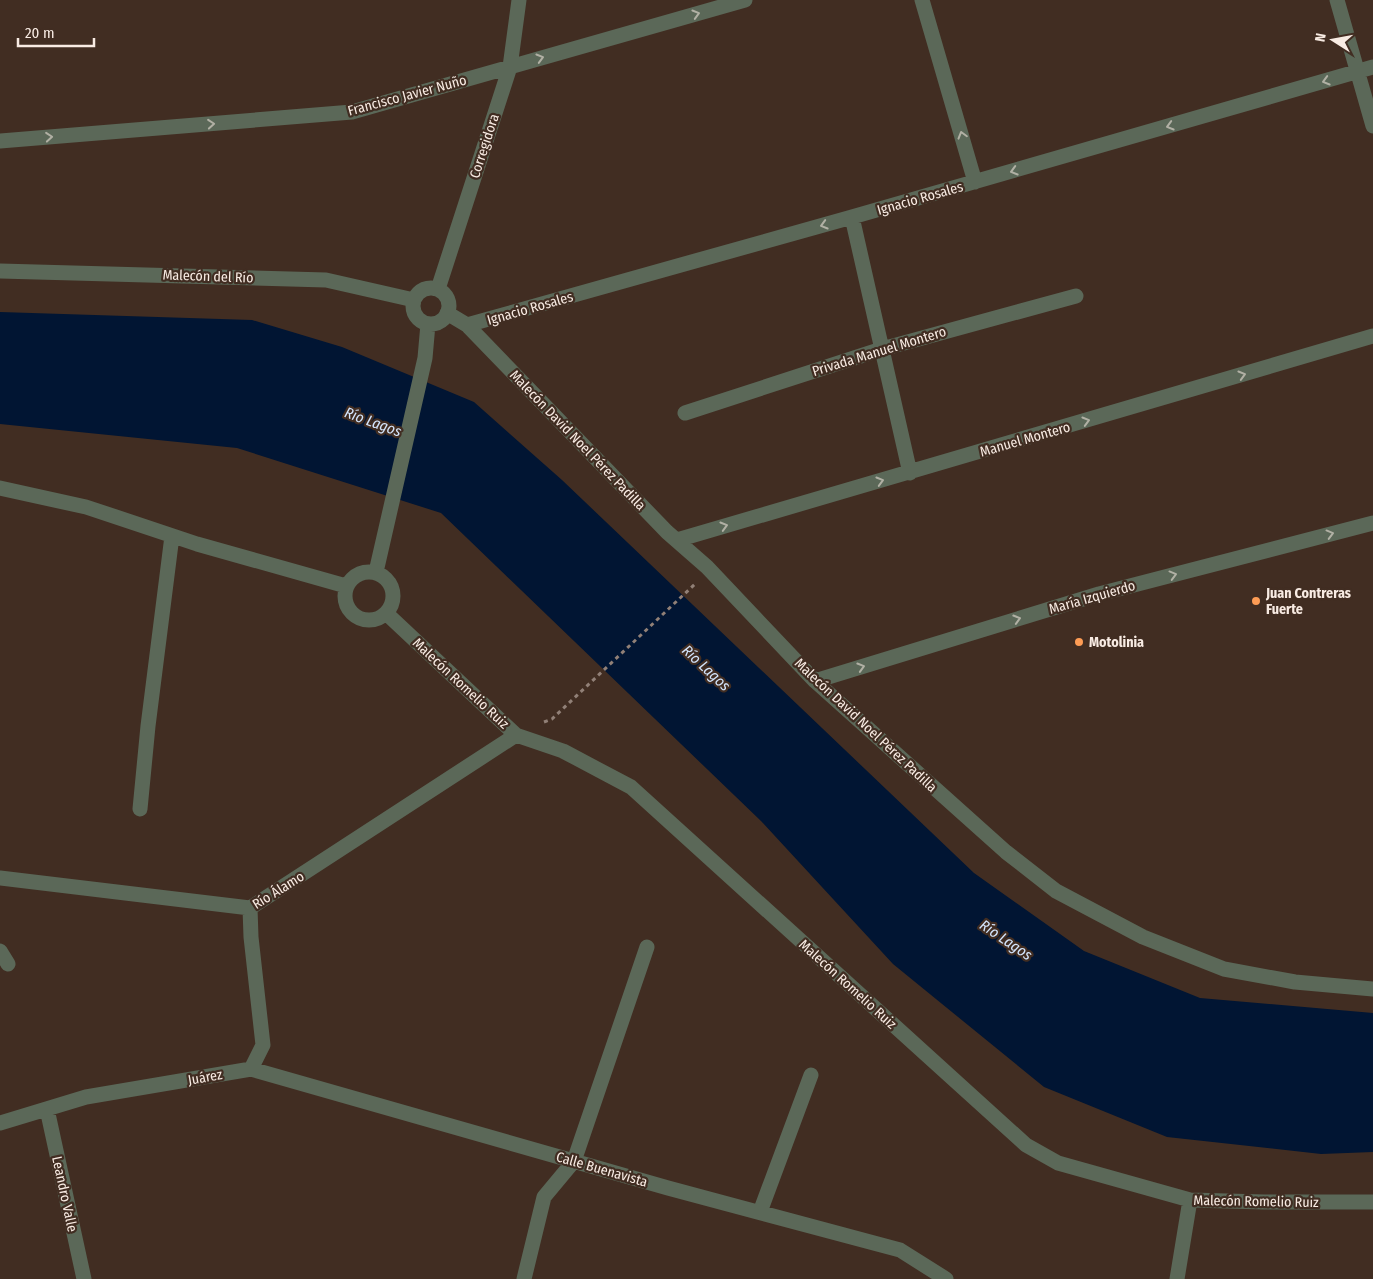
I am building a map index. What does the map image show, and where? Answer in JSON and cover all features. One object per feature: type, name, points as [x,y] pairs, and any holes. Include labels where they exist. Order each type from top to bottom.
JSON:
[{"type":"street","name":"Corregidora","points":[[438,289],[510,67],[519,0]]},
{"type":"street","name":"Francisco Javier Nuño","points":[[0,141],[352,112],[744,0]]},
{"type":"street","points":[[922,0],[975,182]]},
{"type":"street","points":[[1337,0],[1366,70],[1373,126]]},
{"type":"street","name":"Ignacio Rosales","points":[[467,325],[1366,70]]},
{"type":"street","points":[[852,217],[910,473]]},
{"type":"street","name":"Malecón del Río","points":[[0,270],[326,280],[414,300]]},
{"type":"street","points":[[438,289],[446,297],[449,307],[440,322],[428,324],[415,315],[414,300],[421,291],[438,289]]},
{"type":"street","name":"Privada Manuel Montero","points":[[685,413],[882,348],[1076,296]]},
{"type":"street","name":"Malecón David Noel Pérez Padilla","points":[[447,313],[467,325],[667,532],[707,567],[814,681],[1006,852],[1056,891],[1143,937],[1224,969],[1295,982],[1373,989]]},
{"type":"street","points":[[376,572],[426,358],[428,324]]},
{"type":"street","name":"Manuel Montero","points":[[677,540],[1373,336]]},
{"type":"street","points":[[1,493],[86,507],[172,536],[346,586]]},
{"type":"street","name":"María Izquierdo","points":[[814,681],[1099,594],[1373,523]]},
{"type":"street","points":[[140,809],[148,726],[172,536]]},
{"type":"street","points":[[362,572],[376,572],[384,576],[393,590],[394,598],[391,606],[379,618],[371,620],[355,616],[349,610],[346,603],[346,586],[355,575],[362,572]]},
{"type":"street","name":"Malecón Romelio Ruiz","points":[[386,613],[516,735],[563,751],[631,787],[1026,1145],[1058,1163],[1190,1200],[1373,1202]]},
{"type":"street","name":"Río Álamo","points":[[0,878],[250,908],[516,735]]},
{"type":"street","points":[[250,908],[251,937],[264,1045],[251,1069]]},
{"type":"street","points":[[524,1279],[544,1197],[574,1161],[648,947]]},
{"type":"street","name":"Juárez","points":[[0,1123],[86,1097],[251,1069]]},
{"type":"street","name":"Calle Buenavista","points":[[251,1069],[574,1161],[900,1250],[946,1279]]},
{"type":"street","points":[[760,1212],[811,1074]]},
{"type":"street","name":"Leandro Valle","points":[[47,1109],[84,1279]]},
{"type":"street","points":[[1177,1279],[1190,1200]]},
{"type":"path","points":[[516,735],[552,719],[693,588]]},
{"type":"water","name":"Río Lagos","points":[[0,312],[252,320],[342,347],[474,402],[562,480],[974,873],[1084,951],[1200,998],[1373,1013],[1373,1152],[1321,1154],[1167,1137],[1044,1087],[893,964],[761,821],[441,513],[237,448],[0,424]]},
{"type":"place","name":"Juan Contreras Fuerte","points":[[1256,601]]},
{"type":"place","name":"Motolinia","points":[[1079,642]]}]
